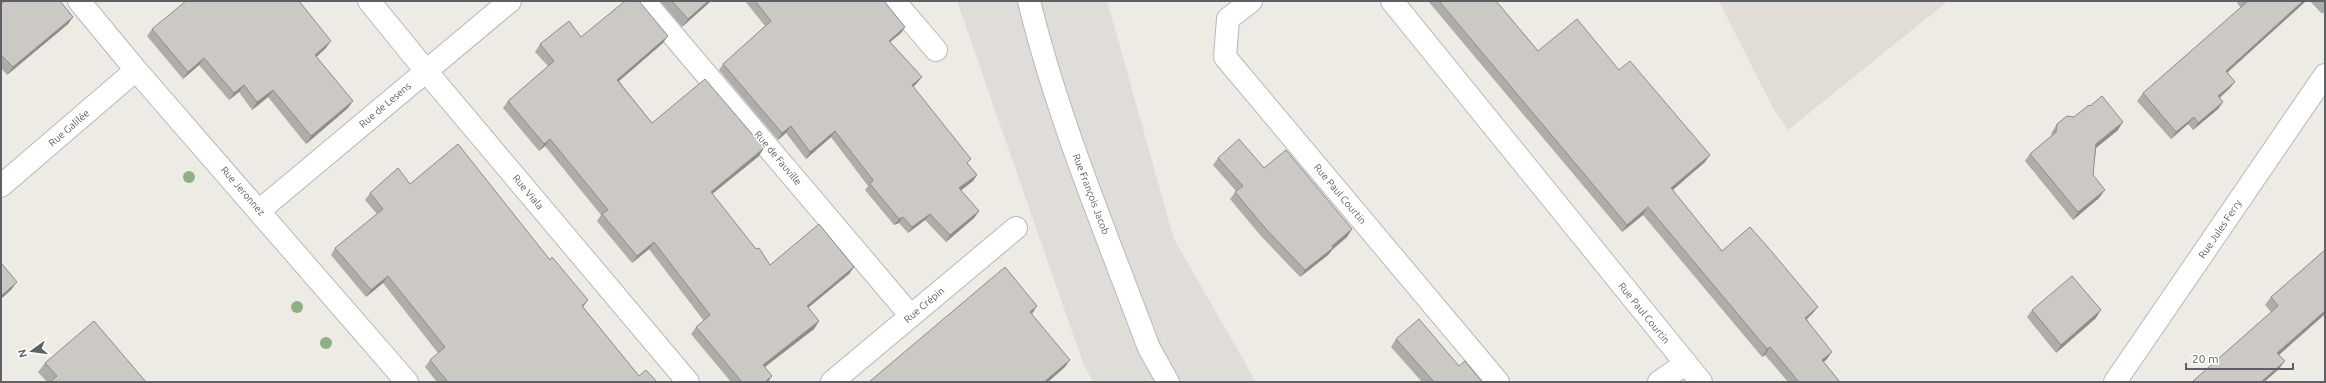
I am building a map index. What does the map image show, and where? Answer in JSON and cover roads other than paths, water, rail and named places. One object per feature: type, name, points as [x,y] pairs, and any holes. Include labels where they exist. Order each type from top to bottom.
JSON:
[{"type":"street","name":"Rue Jeronnez","points":[[79,1],[136,70],[260,210],[407,382]]},
{"type":"street","name":"Rue Viala","points":[[369,1],[426,71],[688,382]]},
{"type":"street","name":"Rue de Lesens","points":[[260,210],[510,1]]},
{"type":"street","name":"Rue de Fauville","points":[[644,1],[911,316]]},
{"type":"street","points":[[894,1],[936,50]]},
{"type":"street","name":"Rue François Jacob","points":[[1029,1],[1040,44],[1064,123],[1149,348],[1168,382]]},
{"type":"street","name":"Rue Paul Courtin","points":[[1251,1],[1228,18],[1225,57],[1498,382]]},
{"type":"street","name":"Rue Paul Courtin","points":[[1392,1],[1700,382]]},
{"type":"street","name":"Rue Galilée","points":[[1,186],[136,70]]},
{"type":"street","name":"Rue Jules Ferry","points":[[2115,382],[2325,75]]},
{"type":"street","name":"Rue Crépin","points":[[832,382],[1016,228]]},
{"type":"street","points":[[1659,382],[1684,364]]}]
